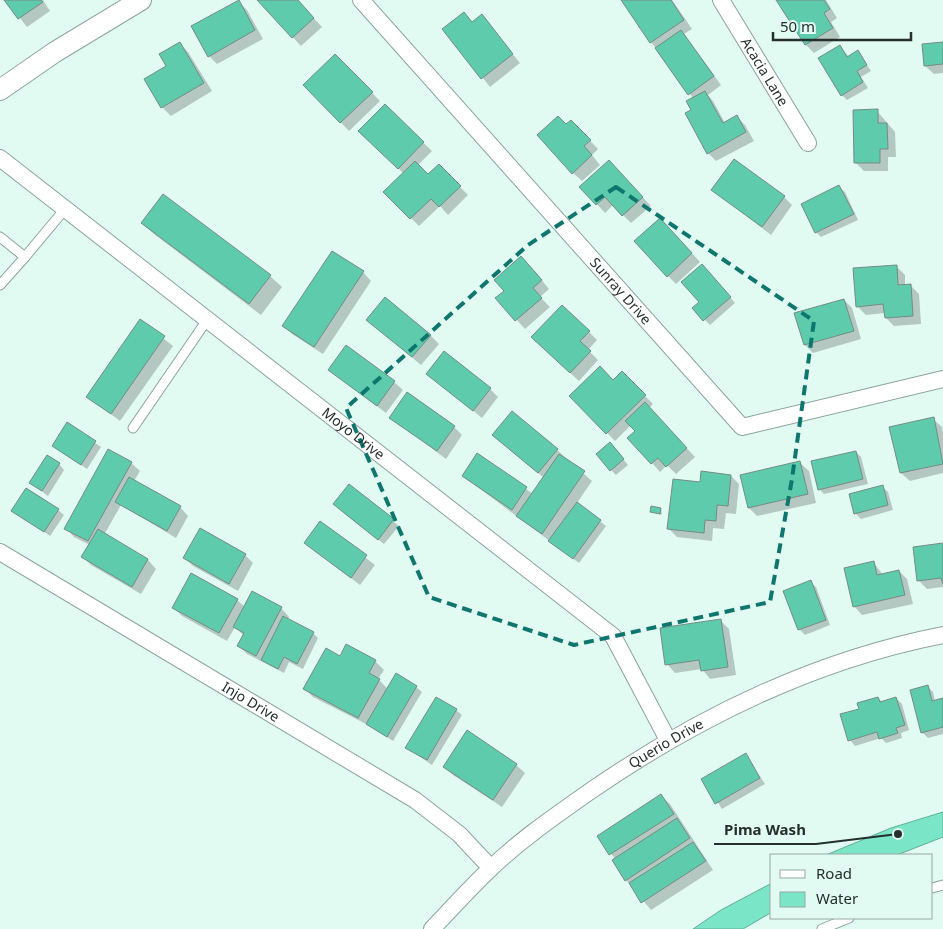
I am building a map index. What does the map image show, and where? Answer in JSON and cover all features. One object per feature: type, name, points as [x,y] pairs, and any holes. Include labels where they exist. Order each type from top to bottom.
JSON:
[{"type":"street","points":[[0,90],[55,52],[141,0]]},
{"type":"street","name":"Sunray Drive","points":[[361,0],[742,427],[943,380]]},
{"type":"street","name":"Acacia Lane","points":[[720,0],[808,143]]},
{"type":"street","name":"Moyo Drive","points":[[0,158],[613,636],[668,740]]},
{"type":"street","name":"Injo Drive","points":[[0,552],[415,800],[459,834],[491,868]]},
{"type":"street","name":"Querio Drive","points":[[432,929],[491,868],[552,818],[668,740],[749,698],[825,667],[908,642],[943,635]]},
{"type":"lane","points":[[0,285],[66,209]]},
{"type":"lane","points":[[0,237],[25,257]]},
{"type":"lane","points":[[133,428],[208,320]]},
{"type":"lane","points":[[822,929],[847,919]]},
{"type":"highlighted area","points":[[616,187],[814,321],[792,479],[770,602],[574,645],[429,597],[346,408],[528,245]]},
{"type":"water","points":[[943,812],[943,837],[900,854],[828,854],[891,828]]},
{"type":"water","points":[[770,884],[770,913],[743,929],[693,929],[721,910]]},
{"type":"building","points":[[4,0],[41,0],[43,2],[18,19]]},
{"type":"building","points":[[239,0],[255,30],[208,57],[191,26]]},
{"type":"building","points":[[257,0],[298,0],[314,18],[292,38]]},
{"type":"building","points":[[621,0],[671,0],[684,20],[650,43]]},
{"type":"building","points":[[776,0],[824,0],[830,9],[824,13],[833,28],[805,45]]},
{"type":"building","points":[[464,12],[472,22],[482,14],[513,54],[481,79],[442,29]]},
{"type":"building","points":[[681,30],[714,76],[688,95],[655,48]]},
{"type":"building","points":[[180,42],[204,83],[161,108],[144,79],[166,66],[159,54]]},
{"type":"building","points":[[943,42],[943,64],[924,66],[922,44]]},
{"type":"building","points":[[840,45],[847,57],[858,50],[867,65],[857,71],[863,82],[841,96],[818,58]]},
{"type":"building","points":[[335,54],[373,92],[340,123],[303,85]]},
{"type":"building","points":[[705,91],[723,123],[737,115],[746,132],[707,154],[685,113],[691,110],[686,101]]},
{"type":"building","points":[[385,104],[424,142],[398,169],[358,131]]},
{"type":"building","points":[[878,109],[878,123],[887,123],[888,149],[880,149],[880,163],[854,163],[853,110]]},
{"type":"building","points":[[558,116],[566,124],[571,120],[591,140],[584,146],[592,155],[572,174],[537,135]]},
{"type":"building","points":[[734,159],[785,196],[762,227],[711,190]]},
{"type":"building","points":[[609,160],[643,197],[622,216],[605,197],[596,205],[579,187]]},
{"type":"building","points":[[415,161],[428,174],[439,164],[461,186],[439,207],[431,199],[410,219],[383,192]]},
{"type":"building","points":[[839,185],[854,214],[815,233],[801,204]]},
{"type":"building","points":[[163,194],[271,275],[249,304],[141,223]]},
{"type":"building","points":[[660,218],[692,253],[667,277],[634,241]]},
{"type":"building","points":[[332,251],[364,271],[314,347],[282,326]]},
{"type":"building","points":[[521,256],[542,280],[533,288],[542,298],[515,321],[495,298],[504,291],[494,280]]},
{"type":"building","points":[[702,264],[731,297],[703,321],[692,308],[699,302],[681,282]]},
{"type":"building","points":[[897,265],[898,285],[911,284],[913,316],[885,318],[883,304],[856,307],[853,268]]},
{"type":"building","points":[[385,297],[431,335],[412,357],[366,320]]},
{"type":"building","points":[[844,299],[854,331],[804,345],[794,313]]},
{"type":"building","points":[[562,305],[590,331],[580,341],[591,351],[570,373],[531,337]]},
{"type":"building","points":[[140,319],[165,336],[111,414],[86,397]]},
{"type":"building","points":[[346,345],[395,381],[377,406],[328,370]]},
{"type":"building","points":[[444,351],[491,388],[473,411],[426,374]]},
{"type":"building","points":[[600,366],[613,380],[622,371],[646,395],[606,434],[569,396]]},
{"type":"building","points":[[407,392],[455,426],[437,451],[389,418]]},
{"type":"building","points":[[645,402],[687,448],[666,467],[658,458],[651,464],[627,438],[635,431],[625,421]]},
{"type":"building","points":[[512,411],[558,449],[538,473],[492,435]]},
{"type":"building","points":[[934,417],[943,464],[900,473],[889,427]]},
{"type":"building","points":[[67,422],[96,441],[81,465],[52,446]]},
{"type":"building","points":[[610,442],[624,459],[610,471],[596,454]]},
{"type":"building","points":[[108,449],[132,462],[88,541],[64,529]]},
{"type":"building","points":[[856,451],[863,479],[818,490],[811,461]]},
{"type":"building","points":[[477,453],[527,487],[512,510],[462,476]]},
{"type":"building","points":[[559,454],[585,471],[542,534],[516,516]]},
{"type":"building","points":[[47,455],[60,463],[42,491],[29,483]]},
{"type":"building","points":[[800,461],[808,494],[748,508],[740,475]]},
{"type":"building","points":[[701,471],[731,475],[728,506],[717,505],[716,521],[705,520],[704,533],[667,529],[673,479],[700,482]]},
{"type":"building","points":[[129,477],[181,506],[167,531],[115,502]]},
{"type":"building","points":[[349,484],[394,519],[378,540],[333,504]]},
{"type":"building","points":[[883,485],[888,505],[854,514],[849,494]]},
{"type":"building","points":[[26,488],[59,509],[44,532],[11,511]]},
{"type":"building","points":[[577,502],[601,520],[573,559],[548,541]]},
{"type":"building","points":[[651,506],[661,508],[660,514],[650,512]]},
{"type":"building","points":[[320,521],[367,555],[351,578],[304,543]]},
{"type":"building","points":[[200,528],[246,554],[229,584],[183,558]]},
{"type":"building","points":[[98,529],[148,559],[132,587],[81,557]]},
{"type":"building","points":[[943,543],[943,584],[941,578],[917,581],[913,547]]},
{"type":"building","points":[[874,561],[877,575],[899,570],[905,595],[853,607],[844,568]]},
{"type":"building","points":[[191,573],[238,599],[219,633],[172,608]]},
{"type":"building","points":[[811,580],[826,620],[798,630],[783,591]]},
{"type":"building","points":[[252,591],[282,607],[256,656],[237,646],[244,633],[233,627]]},
{"type":"building","points":[[283,616],[314,632],[297,664],[284,657],[278,669],[261,660]]},
{"type":"building","points":[[721,619],[728,667],[701,671],[699,660],[665,665],[660,628]]},
{"type":"building","points":[[346,644],[376,660],[369,673],[380,679],[358,718],[303,689],[326,648],[340,656]]},
{"type":"building","points":[[396,673],[417,686],[387,737],[366,724]]},
{"type":"building","points":[[928,685],[932,701],[943,698],[943,727],[921,733],[910,690]]},
{"type":"building","points":[[436,697],[457,709],[427,760],[405,748]]},
{"type":"building","points":[[878,697],[880,702],[896,697],[905,725],[896,728],[898,733],[879,739],[877,732],[848,741],[840,714],[859,709],[857,703]]},
{"type":"building","points":[[467,730],[517,764],[493,800],[443,767]]},
{"type":"building","points":[[746,753],[760,778],[715,804],[701,779]]},
{"type":"building","points":[[661,794],[674,814],[609,855],[597,836]]},
{"type":"building","points":[[677,818],[690,838],[625,881],[612,860]]},
{"type":"building","points":[[693,842],[706,861],[641,903],[629,883]]},
{"type":"place","name":"Pima Wash","points":[[898,834]]}]
